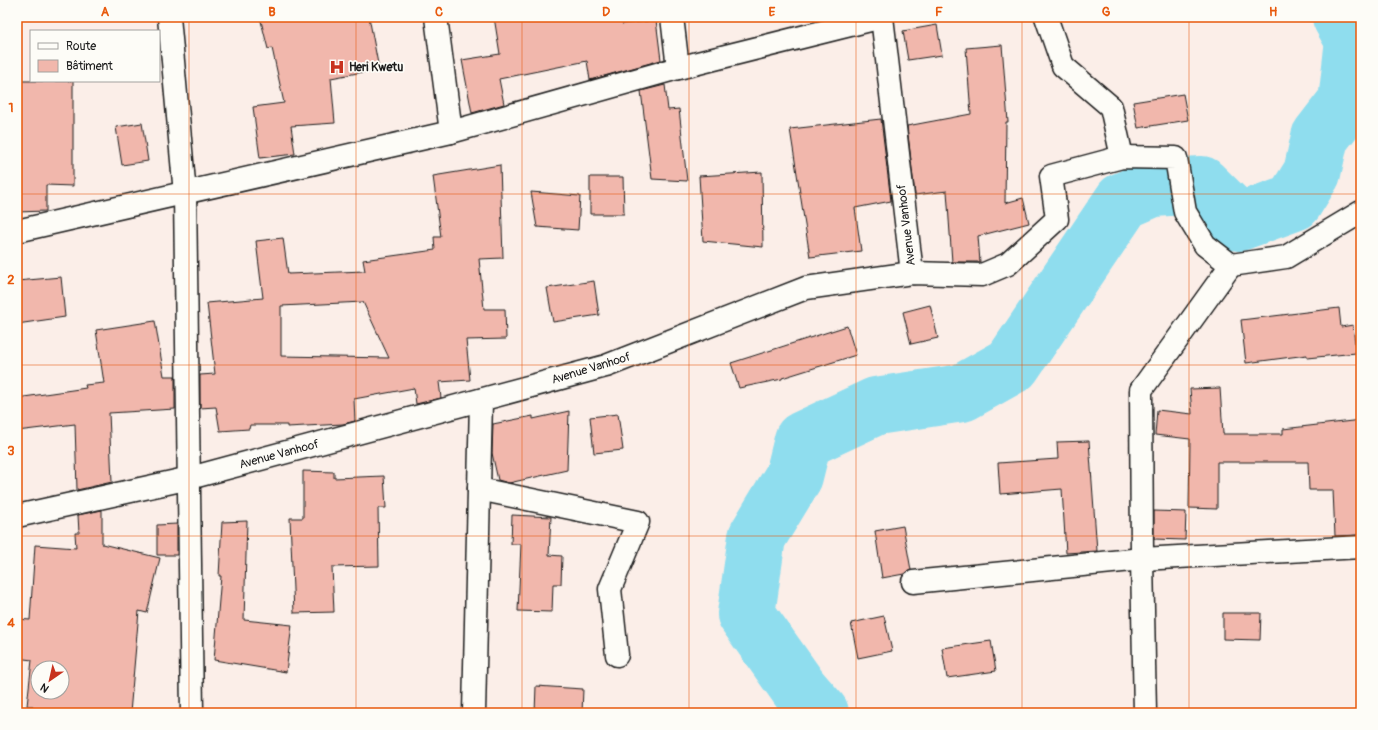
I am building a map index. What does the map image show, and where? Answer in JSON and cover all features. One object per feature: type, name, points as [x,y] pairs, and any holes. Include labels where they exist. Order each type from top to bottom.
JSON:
[{"type":"street","points":[[169,17],[185,194],[192,713]]},
{"type":"street","points":[[436,17],[451,132]]},
{"type":"street","points":[[672,17],[678,68]]},
{"type":"street","points":[[17,231],[185,194],[451,132],[678,68],[882,17]]},
{"type":"street","name":"Avenue Vanhoof","points":[[17,516],[190,478],[606,366],[806,288],[912,273],[882,17]]},
{"type":"street","points":[[1046,17],[1063,66],[1111,107],[1122,157]]},
{"type":"street","points":[[912,273],[982,275],[1008,264],[1057,219],[1051,176],[1122,157],[1176,158],[1185,212],[1205,245],[1231,265],[1286,257],[1361,212]]},
{"type":"street","points":[[1145,713],[1142,559],[1142,390],[1231,265]]},
{"type":"street","points":[[474,713],[481,400]]},
{"type":"street","points":[[479,489],[638,522],[610,590],[618,655]]},
{"type":"street","points":[[913,582],[1142,559],[1361,547]]},
{"type":"building","points":[[260,17],[369,17],[379,69],[331,78],[335,123],[291,126],[295,154],[260,158],[253,107],[284,103],[272,48],[268,49]]},
{"type":"building","points":[[494,17],[620,17],[622,24],[656,20],[661,60],[590,80],[587,61],[499,79],[504,104],[472,113],[462,60],[500,54]]},
{"type":"building","points":[[937,25],[942,55],[908,60],[903,31]]},
{"type":"building","points":[[1002,45],[1008,122],[1006,122],[1005,203],[1023,198],[1029,223],[978,236],[980,262],[952,262],[947,191],[915,195],[907,126],[971,114],[966,48]]},
{"type":"building","points":[[17,81],[73,82],[73,186],[46,185],[46,211],[17,212]]},
{"type":"building","points":[[665,85],[668,110],[679,109],[687,181],[652,179],[641,91]]},
{"type":"building","points":[[1183,94],[1188,120],[1138,128],[1133,102]]},
{"type":"building","points":[[881,119],[891,201],[855,208],[861,251],[810,257],[790,129]]},
{"type":"building","points":[[142,123],[148,161],[122,165],[116,127]]},
{"type":"building","points":[[500,165],[503,258],[479,259],[484,309],[505,309],[506,339],[466,340],[470,380],[439,382],[441,398],[416,404],[414,388],[354,399],[355,421],[343,424],[287,427],[287,425],[250,425],[249,429],[220,431],[216,407],[200,408],[200,375],[215,374],[207,303],[263,298],[256,241],[283,238],[288,274],[365,271],[363,260],[435,250],[434,237],[441,237],[433,176]],"holes":[[[363,302],[389,358],[281,356],[281,306]]]},
{"type":"building","points":[[762,172],[763,247],[703,241],[699,176]]},
{"type":"building","points":[[590,177],[623,177],[624,214],[590,214]]},
{"type":"building","points":[[531,192],[580,196],[578,230],[537,227]]},
{"type":"building","points":[[61,277],[65,317],[17,324],[17,281]]},
{"type":"building","points":[[594,281],[599,315],[553,322],[547,288]]},
{"type":"building","points":[[930,305],[938,338],[911,344],[903,312]]},
{"type":"building","points":[[1339,308],[1341,327],[1353,325],[1356,353],[1307,358],[1307,355],[1246,363],[1241,320]]},
{"type":"building","points":[[155,321],[164,376],[175,376],[175,409],[109,413],[112,482],[77,490],[75,424],[17,431],[17,398],[86,388],[85,385],[104,383],[96,330]]},
{"type":"building","points":[[847,326],[856,355],[782,379],[739,388],[731,363]]},
{"type":"building","points":[[1220,388],[1223,434],[1283,434],[1283,429],[1361,420],[1361,535],[1335,536],[1333,490],[1309,490],[1308,462],[1217,462],[1217,509],[1189,508],[1190,439],[1155,435],[1157,410],[1192,414],[1190,389]]},
{"type":"building","points":[[569,411],[567,470],[509,483],[498,480],[492,453],[493,424],[533,416],[533,419]]},
{"type":"building","points":[[618,414],[623,450],[594,453],[590,417]]},
{"type":"building","points":[[1089,441],[1097,551],[1066,553],[1062,489],[1000,494],[998,463],[1058,459],[1057,442]]},
{"type":"building","points":[[303,471],[334,472],[334,478],[384,476],[386,508],[378,508],[379,566],[332,567],[334,612],[294,613],[290,518],[303,518]]},
{"type":"building","points":[[102,510],[102,544],[160,558],[147,613],[139,611],[130,713],[32,713],[33,706],[27,706],[30,678],[30,700],[70,700],[70,660],[32,660],[17,658],[17,619],[30,620],[35,545],[76,548],[75,533],[79,533],[78,515]]},
{"type":"building","points":[[1154,511],[1186,512],[1185,540],[1154,539]]},
{"type":"building","points":[[512,515],[551,517],[549,555],[562,556],[561,584],[553,584],[552,612],[518,611],[521,544],[511,544]]},
{"type":"building","points":[[247,521],[244,620],[292,625],[286,672],[214,660],[221,576],[219,576],[222,522]]},
{"type":"building","points":[[177,524],[177,555],[157,555],[157,525]]},
{"type":"building","points":[[903,526],[911,570],[904,574],[882,578],[875,531]]},
{"type":"building","points":[[1223,613],[1261,613],[1260,640],[1223,639]]},
{"type":"building","points":[[884,616],[892,651],[858,658],[851,623]]},
{"type":"building","points":[[991,641],[996,671],[947,678],[942,648]]},
{"type":"building","points":[[536,686],[583,689],[582,713],[535,713]]},
{"type":"waterway","points":[[820,713],[800,690],[746,614],[757,537],[794,476],[803,440],[876,406],[962,393],[1012,365],[1123,201],[1153,188],[1201,185],[1239,222],[1294,202],[1312,173],[1320,137],[1347,102],[1354,40],[1341,17]]},
{"type":"place","name":"Heri Kwetu","points":[[337,67]]}]
